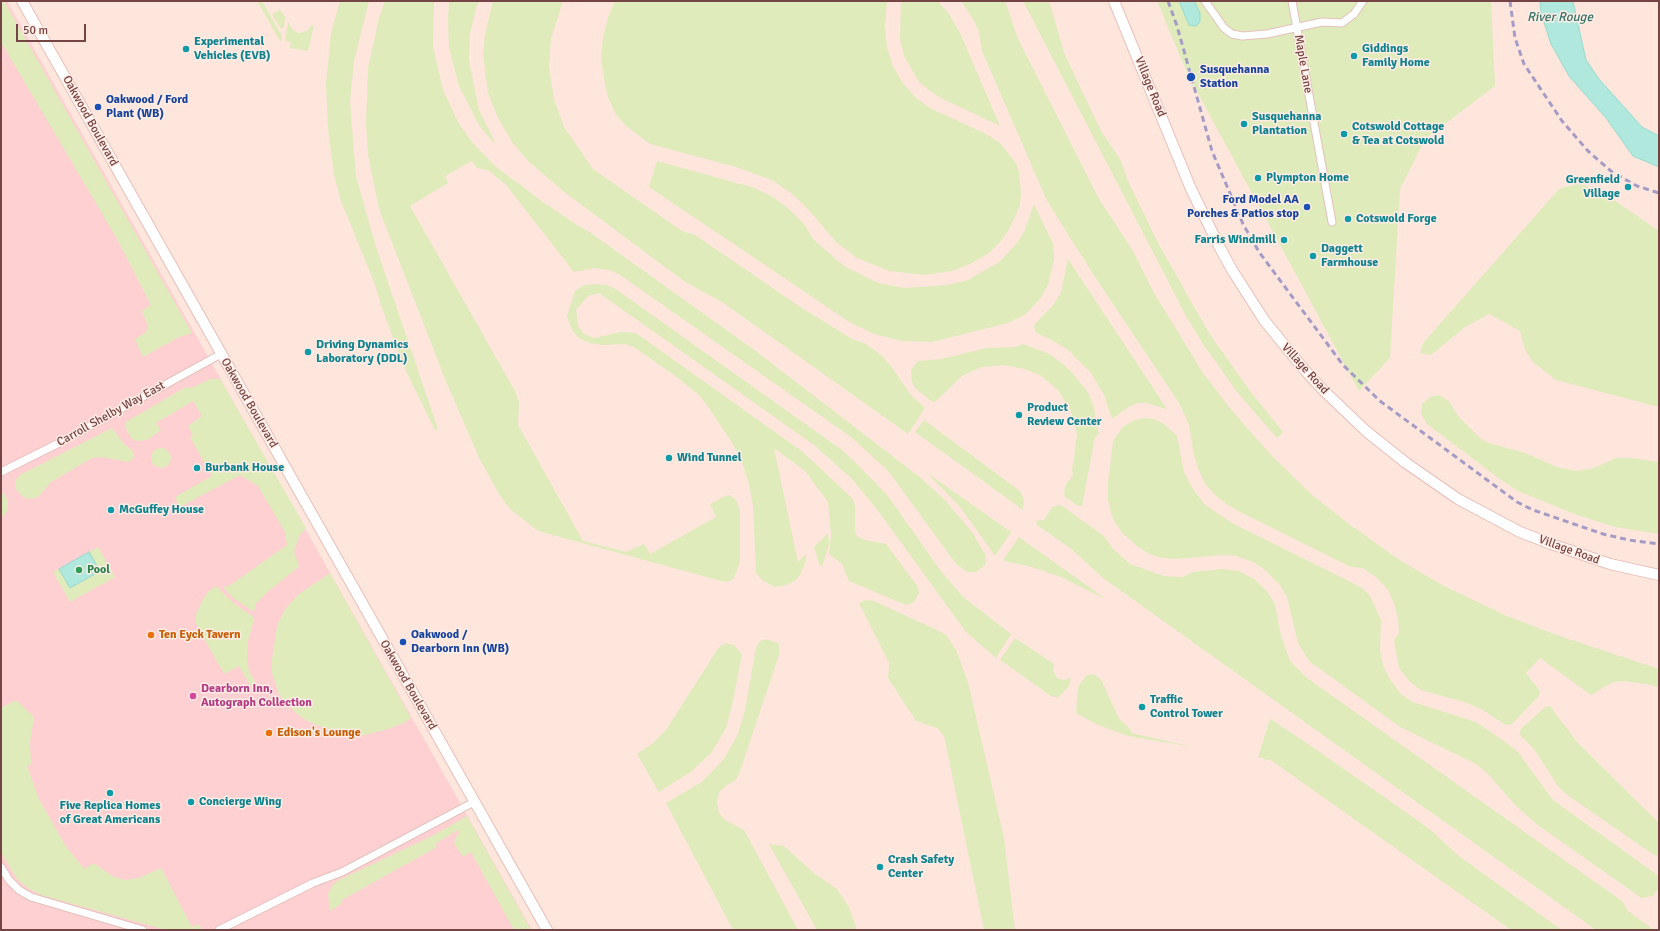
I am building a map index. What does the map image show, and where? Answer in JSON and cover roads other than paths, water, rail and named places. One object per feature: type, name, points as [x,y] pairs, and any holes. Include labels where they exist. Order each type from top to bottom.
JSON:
[{"type":"main road","name":"Oakwood Boulevard","points":[[22,1],[547,930]]},
{"type":"main road","name":"Village Road","points":[[1114,1],[1191,189],[1219,246],[1232,270],[1264,320],[1302,367],[1323,390],[1372,436],[1406,463],[1458,499],[1520,532],[1550,544],[1610,564],[1659,575]]},
{"type":"street","points":[[1205,1],[1224,28],[1232,34],[1242,36],[1251,36],[1322,22],[1342,23],[1347,21],[1360,7],[1363,1]]},
{"type":"street","name":"Maple Lane","points":[[1292,1],[1332,222]]},
{"type":"street","name":"Carroll Shelby Way East","points":[[1,472],[59,443],[221,354]]},
{"type":"street","points":[[219,930],[313,883],[342,872],[474,802]]},
{"type":"street","points":[[1,867],[9,880],[19,890],[31,897],[144,930]]},
{"type":"water","points":[[1179,1],[1194,1],[1200,13],[1200,22],[1196,26],[1189,25]]},
{"type":"water","name":"River Rouge","points":[[1540,1],[1573,1],[1586,60],[1599,79],[1642,127],[1659,136],[1659,167],[1633,156],[1606,118],[1569,76],[1551,44],[1541,13]]},
{"type":"water","name":"Pool","points":[[89,552],[100,571],[70,588],[59,569]]},
{"type":"railway","points":[[1168,1],[1177,26],[1212,151],[1243,224],[1259,252],[1343,365],[1380,401],[1517,502],[1533,510],[1603,534],[1629,540],[1659,544]]},
{"type":"railway","points":[[1510,1],[1515,38],[1524,64],[1562,121],[1588,151],[1612,172],[1637,186],[1659,193]]},
{"type":"place","name":"Experimental Vehicles (EVB)","points":[[186,49]]},
{"type":"place","name":"Giddings Family Home","points":[[1354,56]]},
{"type":"place","name":"Susquehanna Station","points":[[1191,77]]},
{"type":"place","name":"Oakwood / Ford Plant (WB)","points":[[98,107]]},
{"type":"place","name":"Susquehanna Plantation","points":[[1244,124]]},
{"type":"place","name":"Cotswold Cottage & Tea at Cotswold","points":[[1344,134]]},
{"type":"place","name":"Plympton Home","points":[[1258,178]]},
{"type":"place","name":"Greenfield Village","points":[[1628,187]]},
{"type":"place","name":"Ford Model AA Porches & Patios stop","points":[[1307,207]]},
{"type":"place","name":"Cotswold Forge","points":[[1348,219]]},
{"type":"place","name":"Farris Windmill","points":[[1284,240]]},
{"type":"place","name":"Daggett Farmhouse","points":[[1313,256]]},
{"type":"place","name":"Driving Dynamics Laboratory (DDL)","points":[[308,352]]},
{"type":"place","name":"Product Review Center","points":[[1019,415]]},
{"type":"place","name":"Wind Tunnel","points":[[669,458]]},
{"type":"place","name":"Burbank House","points":[[197,468]]},
{"type":"place","name":"McGuffey House","points":[[111,510]]},
{"type":"place","name":"Pool","points":[[79,570]]},
{"type":"place","name":"Ten Eyck Tavern","points":[[151,635]]},
{"type":"place","name":"Oakwood / Dearborn Inn (WB)","points":[[403,642]]},
{"type":"place","name":"Dearborn Inn, Autograph Collection","points":[[193,696]]},
{"type":"place","name":"Traffic Control Tower","points":[[1142,707]]},
{"type":"place","name":"Edison's Lounge","points":[[269,733]]},
{"type":"place","name":"Five Replica Homes of Great Americans","points":[[110,793]]},
{"type":"place","name":"Concierge Wing","points":[[191,802]]},
{"type":"place","name":"Crash Safety Center","points":[[880,867]]}]
